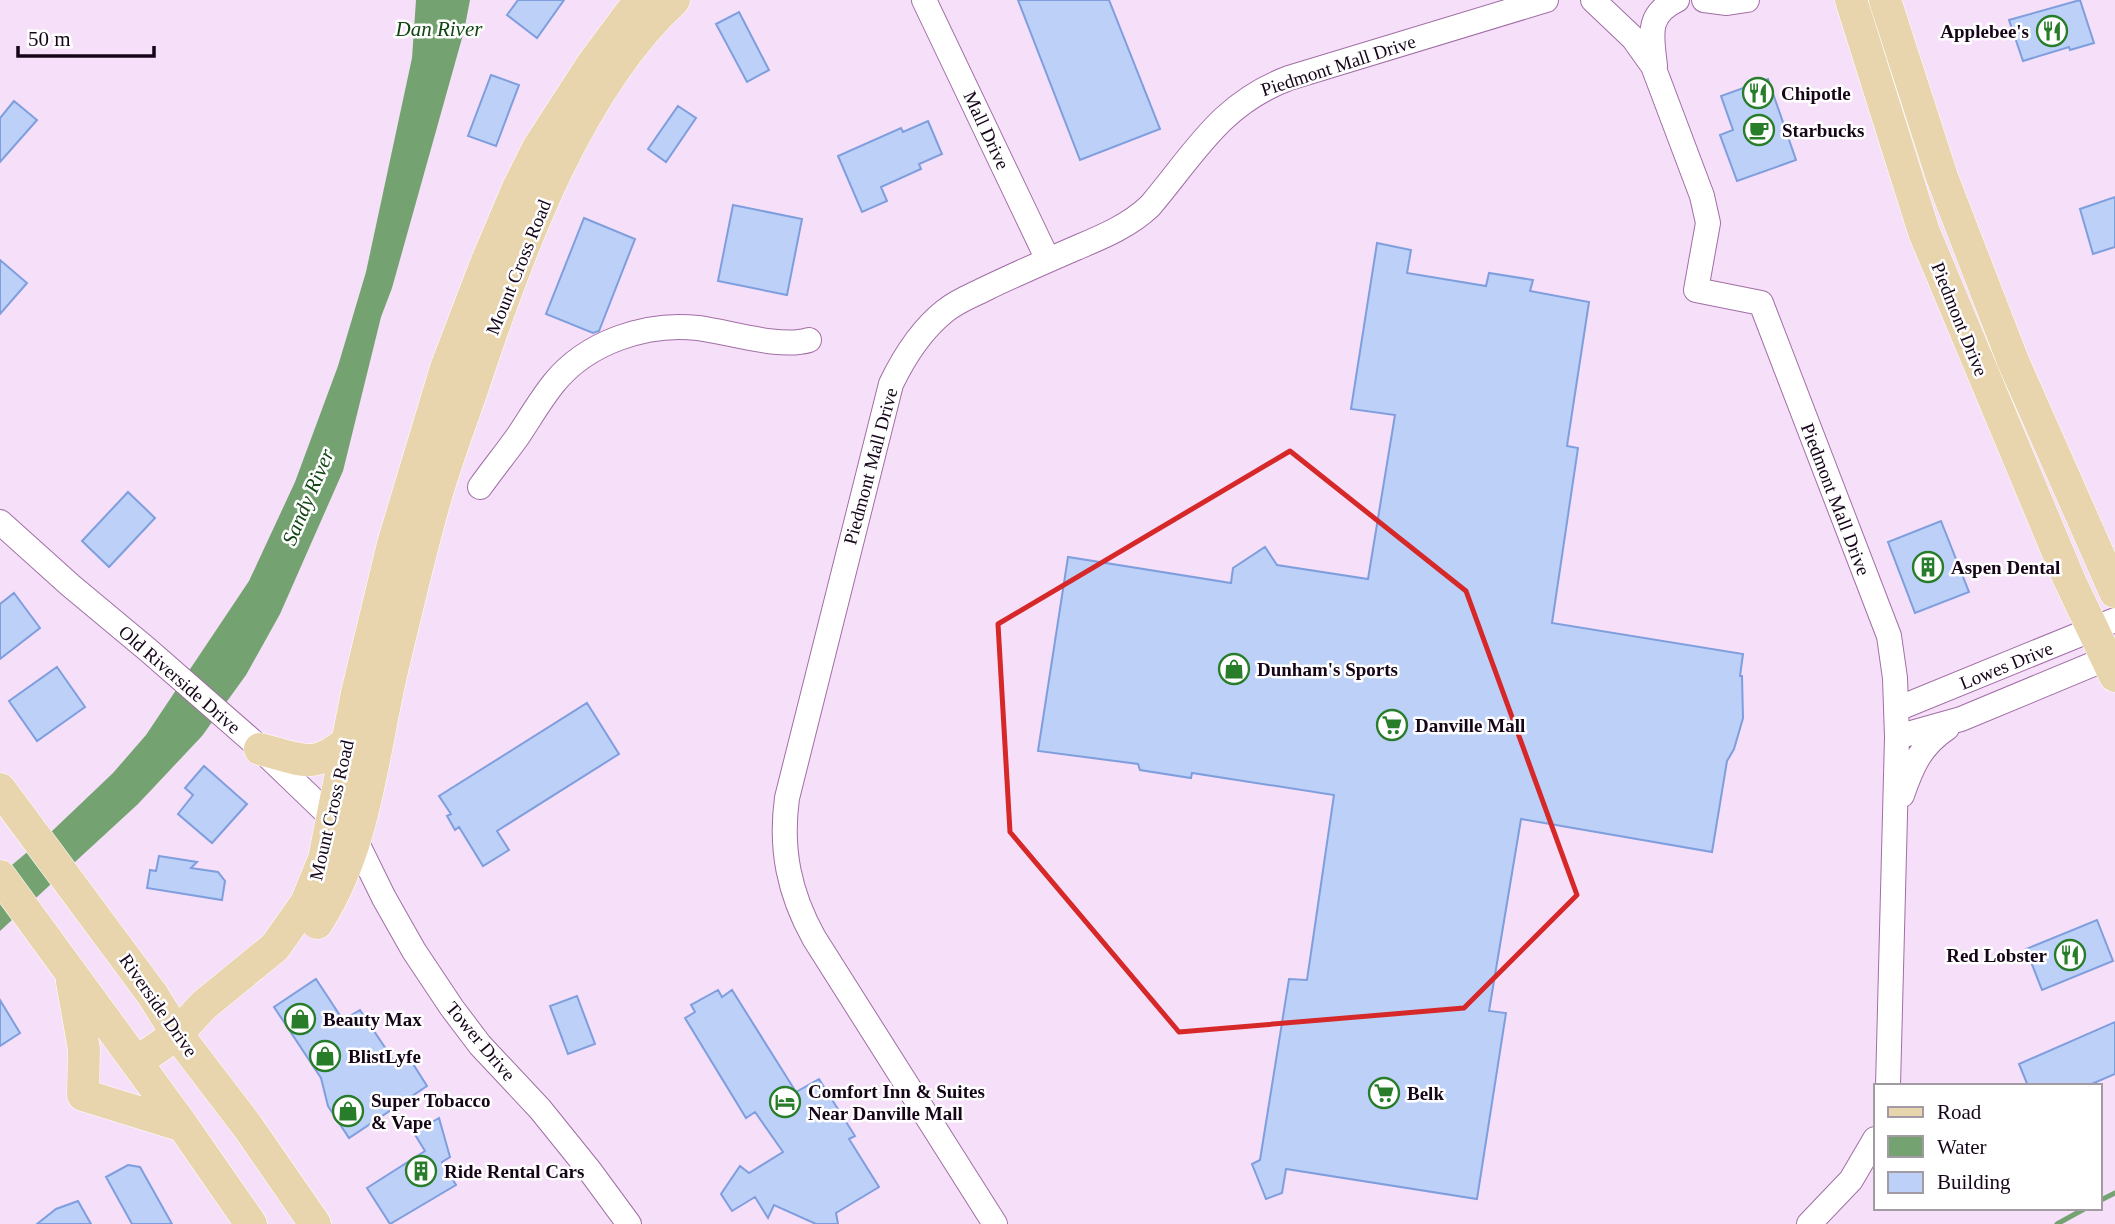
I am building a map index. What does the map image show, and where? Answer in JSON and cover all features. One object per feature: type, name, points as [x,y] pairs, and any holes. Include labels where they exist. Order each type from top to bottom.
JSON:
[{"type":"main road","name":"Mount Cross Road","points":[[177,1034],[204,1005],[275,947],[290,929],[316,882],[324,859],[393,544],[446,368],[518,188],[558,116],[593,63],[631,12],[645,0]]},
{"type":"main road","name":"Mount Cross Road","points":[[177,1034],[215,1022],[273,977],[321,917],[340,883],[355,841],[392,672],[433,505],[506,291],[538,213],[575,137],[632,46],[674,0]]},
{"type":"main road","name":"Piedmont Drive","points":[[1851,0],[1924,232],[2069,579],[2104,625],[2112,663]]},
{"type":"main road","name":"Piedmont Drive","points":[[1885,0],[1937,164],[2003,336],[2115,592]]},
{"type":"main road","points":[[255,745],[310,761],[332,755],[348,741]]},
{"type":"main road","name":"Riverside Drive","points":[[0,789],[152,994],[177,1034],[248,1127],[315,1224]]},
{"type":"main road","points":[[0,876],[137,1062],[251,1224]]},
{"type":"main road","points":[[70,971],[84,1049],[83,1095],[183,1126]]},
{"type":"main road","points":[[137,1062],[177,1034]]},
{"type":"street","name":"Mall Drive","points":[[924,0],[1048,260]]},
{"type":"street","name":"Piedmont Mall Drive","points":[[995,1224],[807,927],[793,892],[785,860],[784,820],[787,798],[891,384],[914,344],[943,313],[962,300],[1115,231],[1138,216],[1150,206],[1222,118],[1261,89],[1289,78],[1546,0]]},
{"type":"street","points":[[1656,70],[1654,22],[1660,11],[1677,0]]},
{"type":"street","points":[[1704,0],[1727,4],[1747,0]]},
{"type":"street","name":"Piedmont Mall Drive","points":[[1594,1],[1639,45],[1656,70],[1707,213],[1707,229],[1696,290],[1761,303],[1889,635],[1893,654],[1897,737],[1888,1084]]},
{"type":"street","points":[[480,487],[555,381],[575,363],[603,345],[632,334],[676,327],[698,328],[787,343],[809,340]]},
{"type":"street","name":"Old Riverside Drive","points":[[0,522],[255,745],[355,841]]},
{"type":"street","name":"Lowes Drive","points":[[1897,709],[2104,625]]},
{"type":"street","name":"Lowes Drive","points":[[1897,737],[1961,719],[2112,663]]},
{"type":"street","points":[[1894,819],[1912,768],[1923,748],[1961,719]]},
{"type":"street","name":"Tower Drive","points":[[355,841],[414,951],[452,1008],[480,1045],[559,1133],[629,1224]]},
{"type":"street","points":[[1809,1224],[1851,1180],[1874,1141]]},
{"type":"highlighted area","points":[[1290,451],[1466,591],[1577,895],[1464,1008],[1179,1032],[1010,832],[998,624]]},
{"type":"water","name":"Dan River","points":[[416,0],[470,0],[464,31],[392,288],[381,317],[343,471],[280,614],[246,675],[202,736],[138,804],[0,931],[0,875],[50,833],[113,773],[146,735],[249,581],[295,482],[338,366],[366,272],[412,58]]},
{"type":"building","points":[[518,0],[564,0],[537,38],[507,15]]},
{"type":"building","points":[[1018,0],[1109,0],[1160,129],[1080,160]]},
{"type":"building","name":"Applebee's","points":[[2080,0],[2094,43],[2070,50],[2069,47],[2023,61],[2009,20]]},
{"type":"building","points":[[739,12],[769,70],[747,82],[716,24]]},
{"type":"building","points":[[491,75],[519,85],[496,146],[468,136]]},
{"type":"building","name":"Starbucks","points":[[1768,79],[1796,160],[1737,181],[1720,135],[1733,130],[1721,96]]},
{"type":"building","points":[[14,101],[37,120],[0,162],[0,118]]},
{"type":"building","points":[[678,106],[696,118],[666,162],[648,149]]},
{"type":"building","points":[[928,121],[942,154],[919,164],[921,169],[881,187],[887,201],[862,212],[838,156],[901,128],[903,132]]},
{"type":"building","points":[[2115,197],[2115,247],[2093,254],[2080,209]]},
{"type":"building","points":[[733,205],[802,219],[787,295],[718,281]]},
{"type":"building","points":[[584,218],[635,239],[599,331],[593,333],[546,314]]},
{"type":"building","name":"Danville Mall","points":[[1377,243],[1411,250],[1407,273],[1486,286],[1489,273],[1533,280],[1530,291],[1589,302],[1567,446],[1578,448],[1552,623],[1743,654],[1740,676],[1743,718],[1734,749],[1727,761],[1712,852],[1521,819],[1489,1011],[1506,1013],[1477,1199],[1286,1169],[1282,1193],[1266,1199],[1252,1164],[1260,1160],[1289,979],[1307,980],[1334,795],[1192,773],[1191,778],[1140,770],[1138,764],[1038,751],[1068,557],[1231,583],[1233,568],[1265,547],[1277,565],[1368,579],[1395,415],[1351,409]]},
{"type":"building","points":[[0,260],[27,283],[0,314]]},
{"type":"building","points":[[128,492],[155,518],[109,567],[82,541]]},
{"type":"building","name":"Aspen Dental","points":[[1941,521],[1969,592],[1915,613],[1888,542]]},
{"type":"building","points":[[14,593],[40,628],[0,659],[0,604]]},
{"type":"building","points":[[57,667],[85,707],[37,741],[9,701]]},
{"type":"building","points":[[587,703],[619,754],[497,831],[509,850],[483,866],[459,827],[455,830],[447,816],[451,814],[439,796]]},
{"type":"building","points":[[204,766],[247,804],[212,843],[178,814],[193,795],[185,788]]},
{"type":"building","points":[[159,856],[197,862],[191,868],[218,872],[225,881],[222,900],[147,888],[150,870],[156,871]]},
{"type":"building","name":"Red Lobster","points":[[2097,920],[2113,961],[2042,990],[2026,949]]},
{"type":"building","points":[[316,979],[343,1020],[360,1010],[396,1064],[408,1056],[427,1086],[349,1138],[328,1106],[321,1078],[274,1007]]},
{"type":"building","name":"Comfort Inn & Suites Near Danville Mall","points":[[718,990],[722,997],[732,990],[796,1092],[819,1079],[855,1136],[849,1139],[879,1187],[836,1213],[838,1224],[816,1224],[774,1205],[768,1218],[755,1197],[732,1211],[721,1194],[740,1166],[749,1173],[783,1152],[755,1112],[746,1118],[685,1018],[695,1012],[691,1005]]},
{"type":"building","points":[[577,996],[595,1044],[568,1054],[550,1006]]},
{"type":"building","points":[[0,1000],[20,1033],[0,1046]]},
{"type":"building","points":[[2115,1022],[2115,1074],[2092,1084],[2027,1084],[2019,1064]]},
{"type":"building","name":"Ride Rental Cars","points":[[439,1118],[450,1157],[442,1162],[456,1185],[390,1224],[367,1188],[425,1151],[414,1133]]},
{"type":"building","points":[[128,1165],[140,1167],[172,1224],[132,1224],[106,1177]]},
{"type":"building","points":[[78,1201],[91,1224],[37,1224],[56,1209]]},
{"type":"waterway","points":[[2101,1200],[2115,1193]]},
{"type":"waterway","points":[[2057,1224],[2082,1210]]},
{"type":"place","name":"Applebee's","points":[[2052,31]]},
{"type":"place","name":"Chipotle","points":[[1758,93]]},
{"type":"place","name":"Starbucks","points":[[1759,130]]},
{"type":"place","name":"Aspen Dental","points":[[1928,567]]},
{"type":"place","name":"Dunham's Sports","points":[[1234,669]]},
{"type":"place","name":"Danville Mall","points":[[1392,725]]},
{"type":"place","name":"Red Lobster","points":[[2070,955]]},
{"type":"place","name":"Beauty Max","points":[[300,1019]]},
{"type":"place","name":"BlistLyfe","points":[[325,1056]]},
{"type":"place","name":"Belk","points":[[1384,1093]]},
{"type":"place","name":"Comfort Inn & Suites Near Danville Mall","points":[[785,1102]]},
{"type":"place","name":"Super Tobacco & Vape","points":[[348,1111]]},
{"type":"place","name":"Ride Rental Cars","points":[[421,1171]]},
{"type":"water label","name":"Sandy River","points":[[308,497]]}]
